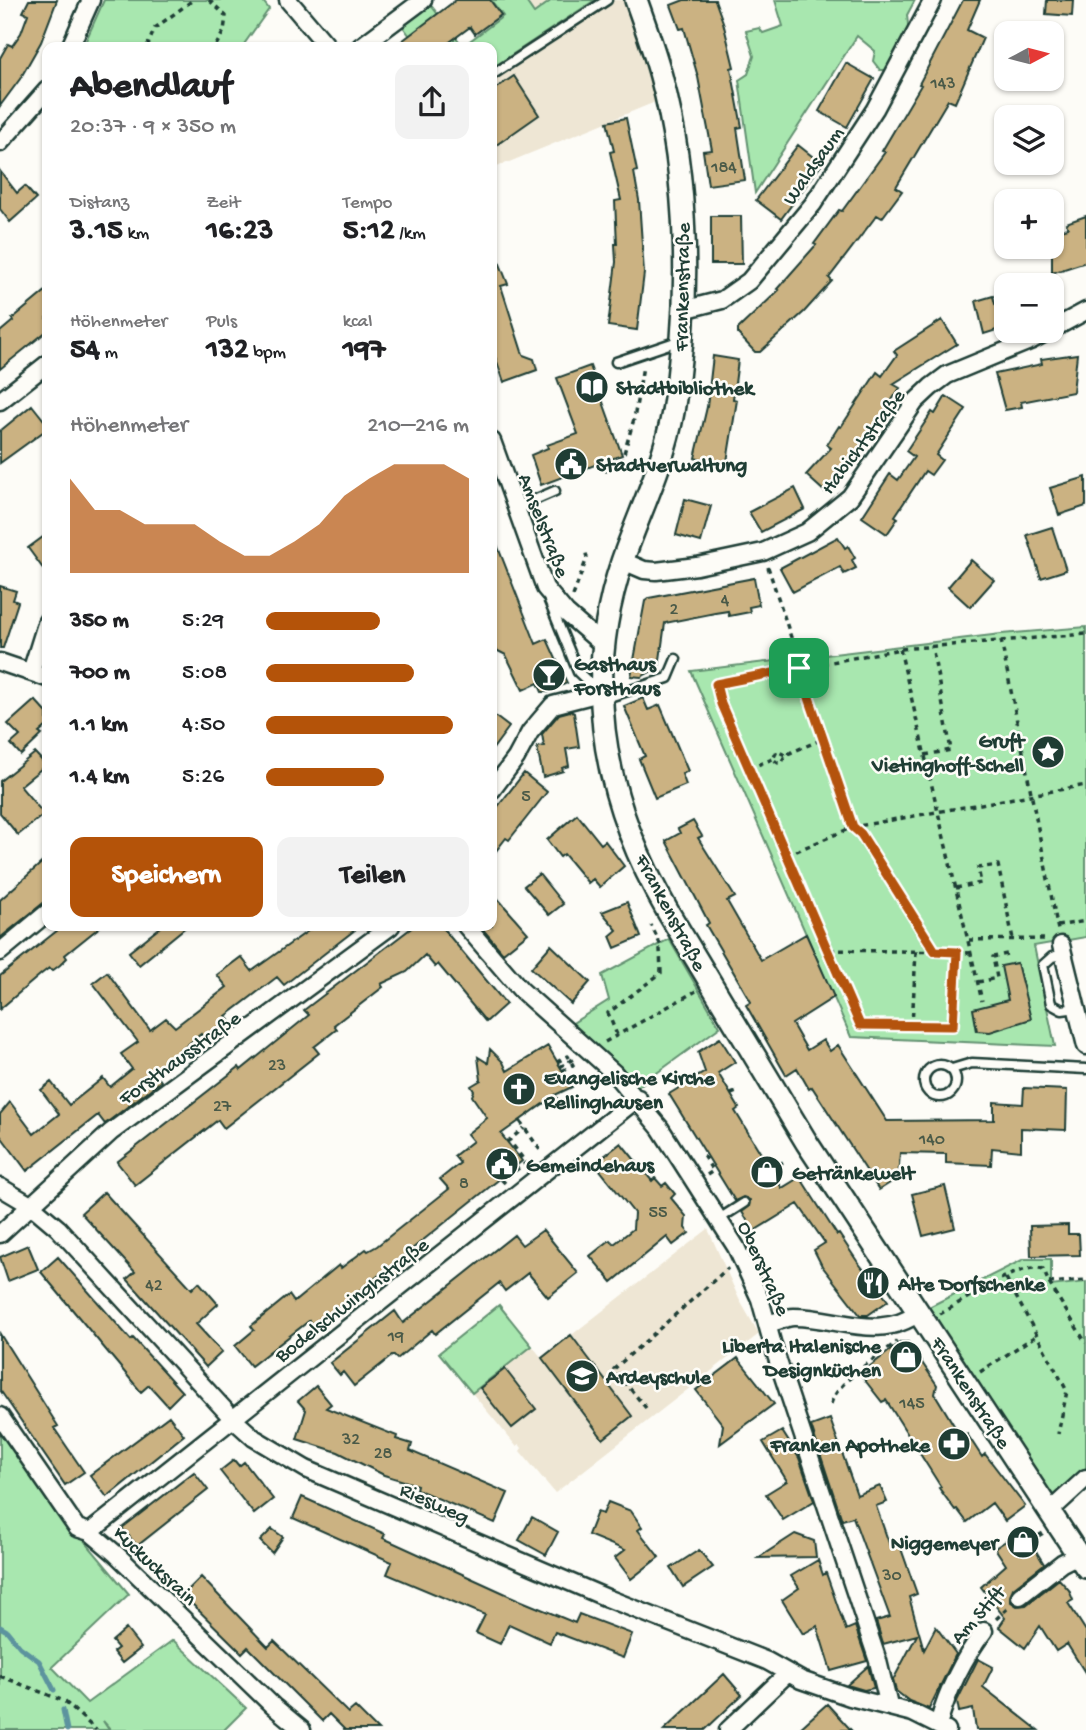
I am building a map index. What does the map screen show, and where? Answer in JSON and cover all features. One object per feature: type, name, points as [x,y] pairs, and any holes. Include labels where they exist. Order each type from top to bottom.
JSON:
[{"type":"main road","name":"Frankenstraße","points":[[636,0],[661,76],[675,147],[682,215],[683,310],[673,413],[663,451],[613,592],[602,644],[600,696],[610,768],[625,817],[668,912],[912,1318],[965,1382],[1082,1561]]},
{"type":"street","points":[[72,42],[91,0]]},
{"type":"street","points":[[288,0],[324,42]]},
{"type":"street","points":[[366,42],[423,0]]},
{"type":"street","name":"Waldsaum","points":[[683,310],[723,300],[749,281],[813,204],[876,109],[933,0]]},
{"type":"street","points":[[0,143],[42,96]]},
{"type":"street","name":"Habichtstraße","points":[[623,561],[644,570],[656,571],[763,552],[807,532],[841,507],[859,487],[915,402],[931,387],[947,375],[1032,340],[1086,311]]},
{"type":"street","points":[[0,401],[42,368]]},
{"type":"street","name":"Amselstraße","points":[[497,455],[545,588],[566,613],[602,644]]},
{"type":"street","points":[[30,672],[42,636]]},
{"type":"street","points":[[0,662],[42,676]]},
{"type":"street","points":[[497,783],[516,758],[530,732],[553,705],[600,696]]},
{"type":"street","points":[[0,952],[42,917]]},
{"type":"street","name":"Forsthausstraße","points":[[0,1234],[111,1132],[384,931]]},
{"type":"street","name":"Oberstraße","points":[[470,931],[512,981],[638,1098],[719,1219],[742,1260],[760,1299],[878,1661],[889,1706]]},
{"type":"street","points":[[1058,944],[1086,1046]]},
{"type":"street","name":"Bodelschwinghstraße","points":[[90,1532],[638,1098]]},
{"type":"street","name":"Riesweg","points":[[0,1187],[32,1206],[58,1228],[233,1419],[254,1438],[306,1469],[595,1593],[767,1661],[788,1673],[850,1697],[913,1713],[942,1727]]},
{"type":"street","points":[[768,1324],[793,1317],[861,1327],[912,1318]]},
{"type":"street","name":"Kuckucksrain","points":[[0,1416],[77,1528],[90,1532],[302,1730]]},
{"type":"street","points":[[1050,1511],[1084,1484]]},
{"type":"street","name":"Am Stift","points":[[1020,1596],[1055,1568],[1082,1561]]},
{"type":"street","name":"Am Stift","points":[[942,1727],[947,1694],[965,1656],[984,1631]]},
{"type":"street","points":[[728,1730],[788,1673]]},
{"type":"lane","points":[[497,72],[607,0]]},
{"type":"lane","points":[[616,362],[681,340]]},
{"type":"lane","points":[[516,508],[555,491]]},
{"type":"lane","points":[[545,588],[578,671],[600,696],[668,678],[676,659]]},
{"type":"lane","points":[[1058,944],[1052,957],[1043,965],[1051,1004],[1062,1010],[1077,1008]]},
{"type":"lane","points":[[952,1069],[957,1084],[951,1093],[941,1097],[931,1094],[925,1086],[928,1070],[936,1065],[952,1069],[972,1063],[1086,1069]]},
{"type":"lane","points":[[719,1219],[744,1203]]},
{"type":"path","points":[[149,42],[155,28],[193,0]]},
{"type":"path","points":[[209,0],[226,16],[225,31],[218,42]]},
{"type":"path","points":[[605,471],[620,467],[637,406],[645,352]]},
{"type":"path","points":[[566,613],[587,558],[584,549]]},
{"type":"path","points":[[763,552],[853,827],[861,834],[935,951]]},
{"type":"path","points":[[957,952],[953,1026],[860,1025],[721,704],[716,684],[900,649],[1086,634]]},
{"type":"path","points":[[969,940],[1013,939],[1058,944],[1001,640]]},
{"type":"path","points":[[925,755],[951,750],[932,646]]},
{"type":"path","points":[[900,649],[982,1000]]},
{"type":"path","points":[[773,759],[782,763],[785,755],[823,739]]},
{"type":"path","points":[[749,768],[773,759],[777,751],[785,755]]},
{"type":"path","points":[[787,855],[853,827],[1086,785]]},
{"type":"path","points":[[956,888],[981,883],[978,869],[998,864],[1013,939]]},
{"type":"path","points":[[668,912],[650,923],[662,948],[661,973],[608,1013],[617,1035],[676,1002]]},
{"type":"path","points":[[1056,926],[1086,921]]},
{"type":"path","points":[[829,950],[971,953]]},
{"type":"path","points":[[912,1026],[916,950]]},
{"type":"path","points":[[978,982],[998,978],[993,957],[1007,954]]},
{"type":"path","points":[[560,1067],[571,1061]]},
{"type":"path","points":[[731,1094],[739,1091]]},
{"type":"path","points":[[520,1121],[551,1167]]},
{"type":"path","points":[[505,1183],[502,1180],[526,1163],[508,1141],[525,1128]]},
{"type":"path","points":[[771,1169],[783,1162]]},
{"type":"path","points":[[646,1408],[614,1369],[727,1269],[742,1260]]},
{"type":"path","points":[[955,1306],[1006,1277],[1035,1266],[1043,1269],[1086,1343]]},
{"type":"path","points":[[1006,1277],[1067,1391],[1058,1434]]},
{"type":"path","points":[[1049,1283],[1086,1280]]},
{"type":"path","points":[[831,1404],[833,1397],[844,1384],[900,1339],[912,1318]]},
{"type":"path","points":[[965,1382],[1037,1335]]},
{"type":"path","name":"Am Stift","points":[[984,1631],[1020,1596]]},
{"type":"path","points":[[0,1676],[64,1701],[96,1730]]},
{"type":"shaded area","points":[[516,0],[636,0],[665,98],[497,167],[497,65],[541,36]]},
{"type":"shaded area","name":"Ardeyschule","points":[[708,1229],[739,1299],[759,1334],[555,1493],[520,1451],[522,1448],[519,1444],[516,1446],[439,1353],[499,1305],[542,1358]]},
{"type":"green space","points":[[104,0],[262,0],[269,9],[246,42],[85,42]]},
{"type":"green space","points":[[491,0],[525,0],[534,13],[552,0],[595,0],[497,65],[497,42],[468,42],[503,16]]},
{"type":"green space","points":[[775,0],[915,0],[907,15],[909,34],[888,70],[880,70],[873,61],[875,51],[857,36],[755,193],[739,80],[748,74],[754,56],[746,31],[759,28],[763,33],[783,26]]},
{"type":"green space","points":[[429,3],[460,42],[414,42],[401,24]]},
{"type":"green space","points":[[1086,627],[1086,937],[1034,946],[1055,1046],[851,1037],[691,671],[1001,634]]},
{"type":"green space","points":[[669,939],[720,1027],[632,1091],[565,1028],[609,1000],[602,975]]},
{"type":"green space","points":[[1024,1259],[1051,1259],[1051,1286],[1086,1282],[1086,1478],[1050,1510],[921,1311]]},
{"type":"green space","points":[[499,1305],[532,1346],[472,1393],[439,1353]]},
{"type":"green space","points":[[0,1430],[37,1484],[129,1594],[52,1667],[87,1703],[173,1640],[246,1708],[224,1730],[111,1730],[103,1721],[109,1730],[0,1730]]},
{"type":"building","points":[[29,0],[57,0],[41,42],[20,79],[0,106],[0,58],[8,44],[12,46],[21,33],[28,14],[23,12]]},
{"type":"building","points":[[456,0],[490,0],[501,15],[475,34],[470,27],[450,42],[401,42]]},
{"type":"building","points":[[684,0],[715,0],[723,22],[734,67],[731,68],[742,127],[737,128],[745,180],[708,185],[703,151],[712,150],[698,77],[684,28],[680,29],[671,5]]},
{"type":"building","points":[[963,0],[980,0],[967,30],[983,38],[955,103],[948,100],[896,187],[902,191],[882,218],[877,215],[829,278],[832,281],[804,312],[760,352],[755,352],[738,334],[738,329],[779,290],[777,289],[816,245],[814,244],[839,210],[842,211],[885,152],[882,151],[921,85],[919,84]]},
{"type":"building","points":[[1047,0],[1073,0],[1072,16],[1046,14]]},
{"type":"building","points":[[846,63],[874,79],[847,127],[819,111]]},
{"type":"building","points":[[514,76],[539,115],[497,144],[497,88]]},
{"type":"building","points":[[626,118],[637,171],[634,172],[639,200],[644,273],[637,330],[608,326],[616,262],[615,201],[621,200],[610,152],[614,151],[607,122]]},
{"type":"building","points":[[798,145],[822,164],[781,219],[756,200]]},
{"type":"building","points":[[0,171],[17,193],[25,186],[36,199],[10,222],[0,209]]},
{"type":"building","points":[[711,216],[741,216],[742,264],[711,264]]},
{"type":"building","points":[[1086,216],[1086,262],[1052,273],[1052,259],[1064,259],[1064,229],[1068,228],[1066,223]]},
{"type":"building","points":[[497,256],[508,284],[501,286],[523,355],[534,359],[537,370],[504,382],[497,362]]},
{"type":"building","points":[[42,294],[42,335],[0,369],[0,332]]},
{"type":"building","points":[[993,296],[994,331],[984,334],[976,301]]},
{"type":"building","points":[[942,320],[957,344],[893,384],[900,388],[845,470],[825,492],[806,475],[831,448],[827,445],[839,426],[841,427],[877,372],[882,376],[897,355],[894,351]]},
{"type":"building","points":[[1077,354],[1073,392],[1021,402],[1022,407],[1005,410],[995,374],[1042,364],[1041,359]]},
{"type":"building","points":[[713,356],[738,360],[733,399],[737,400],[726,468],[695,458],[707,407]]},
{"type":"building","points":[[590,366],[622,455],[541,485],[531,455],[548,448],[547,445],[578,434],[557,378]]},
{"type":"building","points":[[946,396],[966,409],[936,455],[942,460],[931,475],[925,471],[895,516],[898,518],[887,534],[862,517],[890,474],[898,480],[914,457],[906,451]]},
{"type":"building","points":[[32,405],[42,418],[42,433],[0,463],[0,431]]},
{"type":"building","points":[[1086,477],[1086,506],[1059,515],[1050,488]]},
{"type":"building","points":[[795,488],[805,509],[761,532],[749,512]]},
{"type":"building","points":[[685,499],[711,506],[701,542],[676,535]]},
{"type":"building","points":[[1052,527],[1066,570],[1041,578],[1027,535]]},
{"type":"building","points":[[838,537],[845,548],[848,546],[855,558],[852,560],[856,568],[844,574],[840,567],[793,592],[780,568]]},
{"type":"building","points":[[42,538],[42,567],[28,548]]},
{"type":"building","points":[[497,545],[536,644],[547,639],[567,683],[548,692],[542,692],[538,683],[523,690],[506,655],[497,650]]},
{"type":"building","points":[[971,560],[994,580],[970,607],[948,587]]},
{"type":"building","points":[[754,578],[759,605],[749,607],[750,612],[729,616],[728,611],[665,623],[659,667],[641,677],[631,676],[645,601],[649,598]]},
{"type":"building","points":[[0,586],[16,591],[13,600],[18,602],[3,648],[0,648]]},
{"type":"building","points":[[643,698],[648,710],[660,705],[688,771],[682,774],[686,785],[655,798],[639,759],[645,756],[624,706]]},
{"type":"building","points":[[35,700],[42,708],[42,730],[39,733],[42,735],[21,755],[11,744],[20,736],[8,724]]},
{"type":"building","points":[[570,711],[574,713],[579,747],[566,749],[569,766],[562,768],[563,771],[543,777],[537,747],[544,746],[542,734],[559,714]]},
{"type":"building","points":[[497,718],[509,727],[497,743]]},
{"type":"building","points":[[35,753],[42,761],[42,768],[20,786],[42,812],[42,816],[18,835],[0,813],[0,781]]},
{"type":"building","points":[[524,773],[547,792],[509,840],[506,838],[497,850],[497,808]]},
{"type":"building","points":[[577,814],[601,844],[605,841],[624,866],[600,887],[593,879],[588,883],[564,854],[560,857],[547,840]]},
{"type":"building","points":[[693,821],[702,836],[698,838],[735,897],[727,901],[761,960],[806,934],[834,997],[792,1024],[807,1050],[823,1040],[830,1051],[838,1045],[887,1121],[994,1120],[994,1102],[1023,1104],[1024,1088],[1067,1090],[1066,1130],[1021,1128],[1021,1151],[992,1148],[991,1165],[946,1163],[946,1154],[900,1153],[898,1178],[879,1190],[797,1068],[786,1075],[746,1005],[751,1002],[706,925],[709,923],[666,841],[680,833],[678,829]]},
{"type":"building","points":[[42,862],[42,904],[0,938],[0,900]]},
{"type":"building","points":[[539,874],[563,904],[549,915],[524,886]]},
{"type":"building","points":[[497,898],[528,933],[503,953],[484,931],[497,931]]},
{"type":"building","points":[[627,902],[641,937],[615,948],[610,936],[617,930],[602,912]]},
{"type":"building","points":[[57,931],[95,931],[65,955],[67,958],[60,965],[52,971],[49,968],[0,1009],[0,976]]},
{"type":"building","points":[[156,931],[181,931],[139,965],[129,952]]},
{"type":"building","points":[[308,931],[354,931],[284,985],[277,977],[226,1016],[233,1026],[209,1044],[201,1034],[154,1072],[161,1081],[105,1124],[98,1115],[27,1171],[0,1135],[0,1114],[10,1102],[34,1134],[59,1114],[41,1090],[51,1082],[69,1105],[103,1078],[110,1087],[132,1069],[121,1054],[138,1042],[93,983],[107,972],[150,1030],[166,1018],[175,1027],[227,987],[217,975],[241,957],[252,971]]},
{"type":"building","points":[[407,931],[445,931],[506,1004],[486,1022],[438,964],[435,967],[425,955],[407,972],[381,984],[383,987],[334,1025],[337,1029],[314,1047],[319,1053],[224,1128],[218,1120],[135,1185],[117,1162],[239,1067],[241,1070],[309,1015],[304,1010]]},
{"type":"building","points":[[551,945],[590,982],[571,1004],[531,968]]},
{"type":"building","points":[[1017,963],[1031,1019],[990,1032],[977,1031],[973,1009],[1008,1000],[1001,966]]},
{"type":"building","points":[[720,1038],[735,1062],[718,1073],[739,1108],[735,1111],[782,1188],[800,1177],[837,1235],[839,1234],[888,1301],[868,1315],[860,1315],[822,1266],[814,1250],[825,1243],[798,1204],[754,1231],[742,1212],[749,1207],[750,1200],[743,1197],[735,1201],[669,1094],[705,1072],[698,1052]]},
{"type":"building","points":[[548,1046],[572,1087],[555,1095],[557,1098],[543,1104],[501,1134],[522,1161],[392,1265],[400,1273],[392,1279],[383,1272],[314,1327],[309,1321],[251,1366],[235,1346],[254,1330],[251,1326],[289,1295],[294,1302],[339,1265],[341,1268],[366,1249],[368,1251],[377,1246],[449,1189],[440,1179],[460,1163],[454,1156],[473,1141],[467,1134],[487,1118],[472,1096],[474,1091],[471,1086],[481,1080],[478,1057],[488,1063],[490,1049],[503,1062],[507,1071]]},
{"type":"building","points":[[621,1143],[652,1181],[655,1178],[662,1186],[666,1183],[675,1194],[671,1198],[686,1216],[685,1228],[689,1233],[673,1245],[667,1237],[612,1282],[590,1256],[610,1240],[614,1244],[633,1229],[634,1213],[600,1170],[603,1167],[598,1161]]},
{"type":"building","points":[[945,1186],[955,1228],[923,1236],[912,1194]]},
{"type":"building","points":[[104,1192],[192,1289],[199,1282],[218,1304],[196,1324],[222,1352],[206,1367],[127,1279],[135,1272],[81,1213]]},
{"type":"building","points":[[1068,1225],[1068,1234],[1079,1234],[1080,1255],[1031,1256],[1030,1226]]},
{"type":"building","points":[[543,1230],[578,1273],[548,1297],[528,1273],[505,1291],[499,1283],[435,1334],[432,1330],[397,1359],[393,1355],[354,1386],[343,1372],[340,1375],[330,1363],[395,1311],[403,1323],[514,1235],[522,1245]]},
{"type":"building","points":[[28,1245],[38,1269],[8,1281],[0,1257]]},
{"type":"building","points":[[58,1257],[131,1340],[133,1338],[182,1392],[168,1406],[149,1385],[141,1392],[41,1272]]},
{"type":"building","points":[[0,1334],[58,1426],[54,1428],[84,1472],[65,1485],[0,1390]]},
{"type":"building","points":[[571,1335],[632,1416],[603,1439],[542,1358]]},
{"type":"building","points":[[901,1342],[908,1342],[937,1385],[935,1394],[958,1432],[967,1434],[982,1457],[985,1454],[1025,1506],[1005,1521],[992,1503],[967,1522],[957,1509],[955,1510],[886,1400],[882,1402],[860,1374]]},
{"type":"building","points":[[738,1358],[774,1404],[720,1444],[723,1425],[696,1390]]},
{"type":"building","points":[[505,1369],[536,1409],[512,1428],[480,1388]]},
{"type":"building","points":[[316,1386],[331,1404],[326,1408],[397,1436],[396,1439],[412,1444],[410,1451],[508,1493],[495,1523],[416,1489],[417,1485],[384,1475],[338,1452],[297,1439],[306,1410],[298,1401]]},
{"type":"building","points":[[169,1416],[184,1435],[107,1497],[90,1475]]},
{"type":"building","points":[[830,1419],[857,1495],[880,1486],[887,1502],[876,1506],[890,1546],[899,1543],[917,1594],[909,1597],[924,1650],[936,1627],[956,1654],[929,1709],[909,1701],[896,1691],[893,1680],[917,1635],[883,1644],[876,1621],[890,1617],[853,1517],[842,1520],[811,1426]]},
{"type":"building","points":[[782,1431],[799,1458],[814,1501],[783,1520],[766,1494],[787,1481],[763,1442]]},
{"type":"building","points":[[234,1460],[239,1466],[244,1462],[273,1499],[254,1514],[220,1471]]},
{"type":"building","points":[[194,1472],[208,1490],[137,1546],[122,1528]]},
{"type":"building","points":[[302,1497],[385,1534],[383,1538],[517,1599],[575,1623],[579,1614],[632,1634],[623,1658],[555,1632],[550,1643],[509,1624],[500,1644],[476,1633],[485,1615],[387,1574],[392,1562],[293,1518]]},
{"type":"building","points":[[608,1502],[631,1511],[642,1527],[638,1530],[659,1557],[631,1579],[615,1558],[625,1550],[588,1535],[597,1512],[603,1514]]},
{"type":"building","points":[[532,1517],[558,1532],[546,1555],[519,1540]]},
{"type":"building","points":[[272,1529],[283,1537],[272,1553],[260,1541]]},
{"type":"building","points":[[1023,1530],[1044,1564],[1013,1588],[1011,1602],[1017,1606],[1026,1605],[1059,1579],[1069,1590],[1073,1600],[1068,1603],[1086,1631],[1086,1674],[1067,1644],[1056,1651],[1040,1626],[1025,1648],[999,1627],[1005,1618],[981,1587],[1006,1565],[995,1548]]},
{"type":"building","points":[[795,1534],[814,1541],[816,1557],[758,1558]]},
{"type":"building","points":[[699,1550],[713,1567],[683,1587],[671,1568]]},
{"type":"building","points":[[818,1560],[823,1575],[826,1573],[846,1630],[855,1626],[867,1661],[831,1671],[817,1626],[803,1634],[782,1600],[799,1588],[791,1576]]},
{"type":"building","points":[[201,1577],[268,1647],[274,1641],[348,1713],[355,1707],[378,1730],[345,1730],[329,1714],[322,1721],[248,1647],[242,1653],[183,1595]]},
{"type":"building","points":[[126,1629],[141,1648],[122,1663],[113,1652],[118,1648],[112,1641]]},
{"type":"building","points":[[978,1659],[993,1667],[983,1687],[1038,1730],[976,1730],[973,1709],[959,1712],[957,1701]]},
{"type":"building","points":[[868,1666],[874,1688],[864,1690],[847,1685]]},
{"type":"building","points":[[724,1674],[742,1695],[705,1730],[664,1730]]},
{"type":"building","points":[[827,1704],[851,1730],[798,1730]]},
{"type":"waterway","points":[[0,1627],[39,1661],[54,1690]]},
{"type":"waterway","points":[[63,1710],[67,1730]]},
{"type":"place","name":"Stadtbibliothek","points":[[592,387]]},
{"type":"place","name":"Stadtverwaltung","points":[[571,464]]},
{"type":"place","name":"Gasthaus Forsthaus","points":[[549,675]]},
{"type":"place","name":"Gruft Vietinghoff-Schell","points":[[1048,752]]},
{"type":"place","name":"Evangelische Kirche Rellinghausen","points":[[519,1089]]},
{"type":"place","name":"Gemeindehaus","points":[[502,1164]]},
{"type":"place","name":"Getränkewelt","points":[[767,1172]]},
{"type":"place","name":"Alte Dorfschenke","points":[[873,1283]]},
{"type":"place","name":"Liberta Italenische Designküchen","points":[[906,1357]]},
{"type":"place","name":"Ardeyschule","points":[[582,1376]]},
{"type":"place","name":"Franken Apotheke","points":[[954,1444]]},
{"type":"place","name":"Niggemeyer","points":[[1023,1542]]},
{"type":"route","points":[[799,668],[853,827],[861,834],[935,951],[957,952],[953,1026],[860,1025],[721,704],[716,684],[799,668]]}]
